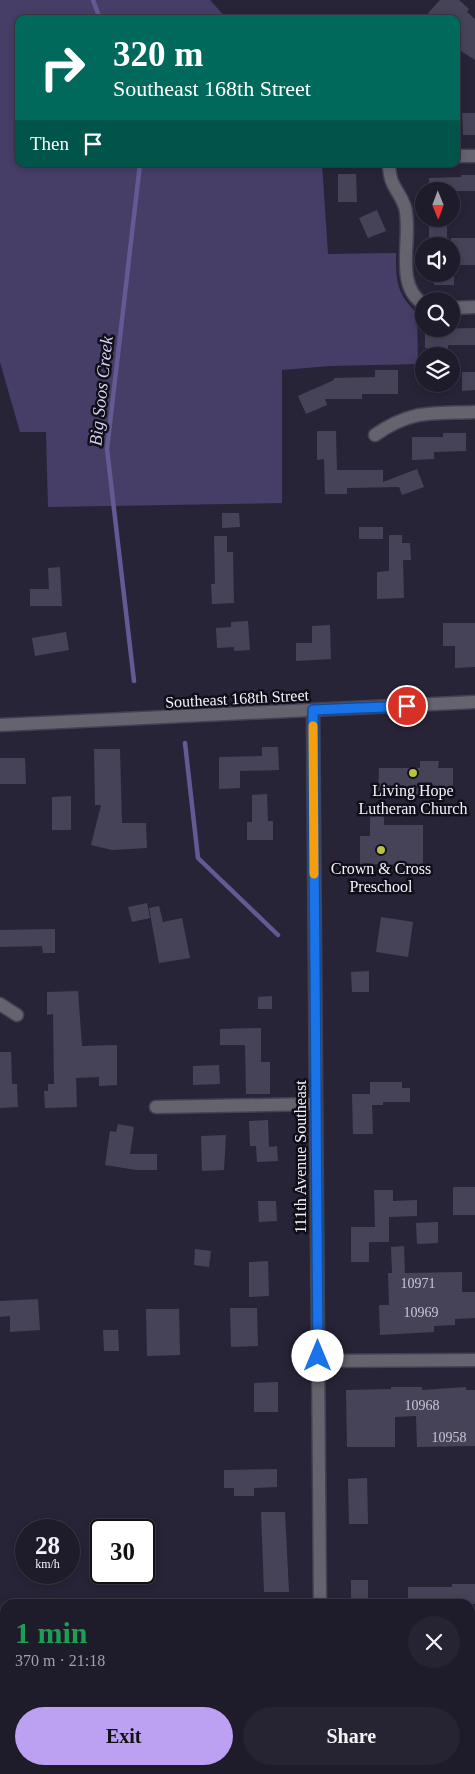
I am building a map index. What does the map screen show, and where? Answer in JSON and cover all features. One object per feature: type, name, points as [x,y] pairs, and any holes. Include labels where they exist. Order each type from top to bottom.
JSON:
[{"type":"street","points":[[460,156],[475,156]]},
{"type":"street","points":[[389,167],[390,180],[405,208],[407,273],[411,290],[415,295]]},
{"type":"street","points":[[460,308],[475,307]]},
{"type":"street","points":[[375,435],[394,422],[411,415],[475,412]]},
{"type":"street","name":"Southeast 168th Street","points":[[0,725],[475,702]]},
{"type":"street","name":"111th Avenue Southeast","points":[[313,710],[320,1599]]},
{"type":"street","points":[[0,1004],[17,1015]]},
{"type":"street","points":[[156,1107],[316,1104]]},
{"type":"street","points":[[318,1362],[475,1360]]},
{"type":"shaded area","points":[[0,0],[210,0],[223,15],[15,15],[15,167],[322,167],[328,254],[396,253],[397,279],[401,293],[415,311],[415,337],[417,337],[418,347],[415,347],[415,364],[330,366],[282,370],[282,503],[48,507],[46,432],[20,432],[0,362]]},
{"type":"building","points":[[440,0],[459,0],[469,9],[467,12],[475,19],[475,60],[460,51],[460,15],[427,15]]},
{"type":"building","points":[[462,113],[475,113],[475,135],[463,135]]},
{"type":"building","points":[[338,174],[356,174],[357,202],[338,202]]},
{"type":"building","points":[[461,175],[475,175],[475,191],[460,191],[460,182],[429,182],[429,178],[461,177]]},
{"type":"building","points":[[377,210],[386,231],[368,238],[359,218]]},
{"type":"building","points":[[429,228],[447,228],[447,237],[429,237]]},
{"type":"building","points":[[460,238],[475,238],[475,265],[460,265]]},
{"type":"building","points":[[434,282],[454,282],[454,285],[434,285]]},
{"type":"building","points":[[460,328],[475,328],[475,345],[425,347],[425,337],[460,337]]},
{"type":"building","points":[[375,370],[398,370],[398,394],[362,394],[362,399],[325,399],[327,405],[306,414],[298,396],[334,380],[334,378],[375,377]]},
{"type":"building","points":[[462,372],[475,372],[475,390],[462,391]]},
{"type":"building","points":[[317,431],[336,431],[337,470],[383,470],[383,482],[417,469],[424,487],[402,495],[399,487],[347,488],[347,494],[325,494],[324,459],[317,460]]},
{"type":"building","points":[[443,433],[466,433],[466,451],[434,452],[434,459],[412,460],[412,437],[443,437]]},
{"type":"building","points":[[222,513],[239,513],[240,527],[222,528]]},
{"type":"building","points":[[359,527],[383,527],[383,539],[359,539]]},
{"type":"building","points":[[389,535],[402,535],[402,543],[410,543],[411,560],[403,560],[404,598],[377,599],[377,572],[389,571]]},
{"type":"building","points":[[214,536],[227,536],[227,552],[233,552],[234,603],[212,604],[211,584],[215,584]]},
{"type":"building","points":[[60,567],[62,606],[30,606],[30,589],[49,589],[48,568]]},
{"type":"building","points":[[248,621],[250,650],[234,651],[234,647],[217,648],[216,628],[231,627],[231,622]]},
{"type":"building","points":[[443,623],[475,623],[475,667],[455,668],[455,646],[443,646]]},
{"type":"building","points":[[330,625],[331,659],[296,661],[296,643],[312,643],[312,626]]},
{"type":"building","points":[[66,632],[69,650],[35,656],[32,638]]},
{"type":"building","points":[[262,747],[278,747],[279,770],[240,771],[240,788],[219,789],[219,757],[262,756]]},
{"type":"building","points":[[94,749],[120,749],[122,823],[146,823],[147,848],[112,850],[91,845],[101,805],[95,805]]},
{"type":"building","points":[[0,758],[25,758],[26,784],[0,784]]},
{"type":"building","points":[[420,761],[439,761],[438,768],[453,768],[453,797],[378,796],[379,768],[420,768]]},
{"type":"building","points":[[267,794],[268,821],[273,821],[273,840],[247,840],[247,822],[252,822],[252,795]]},
{"type":"building","points":[[71,796],[71,830],[52,830],[52,797]]},
{"type":"building","points":[[370,806],[384,806],[384,825],[423,825],[423,865],[360,864],[360,836],[370,836]]},
{"type":"building","points":[[147,903],[150,918],[132,922],[128,907]]},
{"type":"building","points":[[159,906],[163,922],[182,918],[190,958],[159,963],[149,908]]},
{"type":"building","points":[[381,917],[413,922],[408,957],[376,952]]},
{"type":"building","points":[[55,929],[55,953],[43,953],[42,946],[0,947],[0,930]]},
{"type":"building","points":[[369,971],[369,992],[352,992],[351,972]]},
{"type":"building","points":[[78,991],[82,1046],[117,1045],[117,1085],[99,1086],[99,1077],[76,1078],[77,1107],[45,1108],[44,1091],[48,1091],[48,1084],[54,1084],[53,1014],[47,1015],[47,992]]},
{"type":"building","points":[[272,996],[272,1009],[258,1009],[258,997]]},
{"type":"building","points":[[261,1028],[261,1062],[270,1062],[270,1094],[246,1094],[245,1045],[220,1045],[220,1029]]},
{"type":"building","points":[[0,1052],[11,1052],[12,1084],[17,1084],[18,1107],[0,1108]]},
{"type":"building","points":[[219,1065],[220,1084],[193,1085],[193,1066]]},
{"type":"building","points":[[370,1082],[402,1082],[402,1088],[410,1088],[410,1102],[383,1102],[383,1105],[372,1105],[373,1134],[353,1134],[352,1094],[370,1094]]},
{"type":"building","points":[[268,1120],[269,1147],[277,1146],[278,1161],[257,1162],[256,1146],[250,1146],[249,1121]]},
{"type":"building","points":[[118,1124],[134,1127],[130,1154],[157,1154],[157,1170],[136,1170],[105,1165],[110,1131],[116,1132]]},
{"type":"building","points":[[226,1135],[224,1170],[202,1171],[201,1136]]},
{"type":"building","points":[[453,1187],[475,1187],[475,1215],[453,1215]]},
{"type":"building","points":[[374,1190],[393,1190],[393,1201],[417,1200],[417,1216],[389,1217],[389,1242],[369,1242],[369,1262],[351,1262],[351,1227],[375,1227]]},
{"type":"building","points":[[258,1201],[276,1201],[277,1221],[259,1222]]},
{"type":"building","points":[[438,1222],[438,1243],[417,1244],[416,1223]]},
{"type":"building","points":[[404,1246],[405,1273],[462,1272],[462,1292],[475,1292],[475,1318],[455,1319],[455,1325],[434,1326],[434,1332],[380,1335],[379,1305],[389,1305],[388,1273],[392,1273],[391,1247]]},
{"type":"building","points":[[195,1249],[211,1251],[209,1267],[194,1265]]},
{"type":"building","points":[[268,1261],[269,1296],[249,1297],[249,1262]]},
{"type":"building","points":[[38,1299],[40,1330],[10,1332],[10,1316],[0,1317],[0,1301]]},
{"type":"building","points":[[230,1308],[257,1308],[258,1346],[231,1347]]},
{"type":"building","points":[[146,1309],[179,1309],[180,1355],[147,1356]]},
{"type":"building","points":[[103,1330],[118,1330],[119,1351],[104,1351]]},
{"type":"building","points":[[278,1382],[278,1412],[254,1412],[254,1383]]},
{"type":"building","points":[[391,1387],[422,1387],[422,1390],[466,1387],[466,1390],[475,1390],[475,1446],[417,1447],[416,1416],[395,1417],[395,1447],[347,1447],[346,1390],[391,1389]]},
{"type":"building","points":[[277,1469],[277,1487],[254,1488],[254,1496],[234,1496],[234,1488],[224,1488],[224,1470]]},
{"type":"building","points":[[367,1478],[368,1524],[349,1524],[348,1479]]},
{"type":"building","points":[[261,1512],[285,1512],[289,1592],[264,1592]]},
{"type":"building","points":[[351,1580],[368,1580],[368,1599],[351,1599]]},
{"type":"building","points":[[452,1584],[475,1584],[475,1599],[408,1599],[408,1587],[452,1587]]},
{"type":"waterway","name":"Big Soos Creek","points":[[93,0],[99,15]]},
{"type":"waterway","name":"Big Soos Creek","points":[[134,681],[107,449],[140,167]]},
{"type":"waterway","name":"Big Soos Creek","points":[[185,743],[198,858],[278,935]]},
{"type":"slow traffic","points":[[313,726],[314,874]]},
{"type":"place","name":"Living Hope Lutheran Church","points":[[413,773]]},
{"type":"place","name":"Crown & Cross Preschool","points":[[381,850]]},
{"type":"route","points":[[318,1356],[313,710],[407,706]]}]
